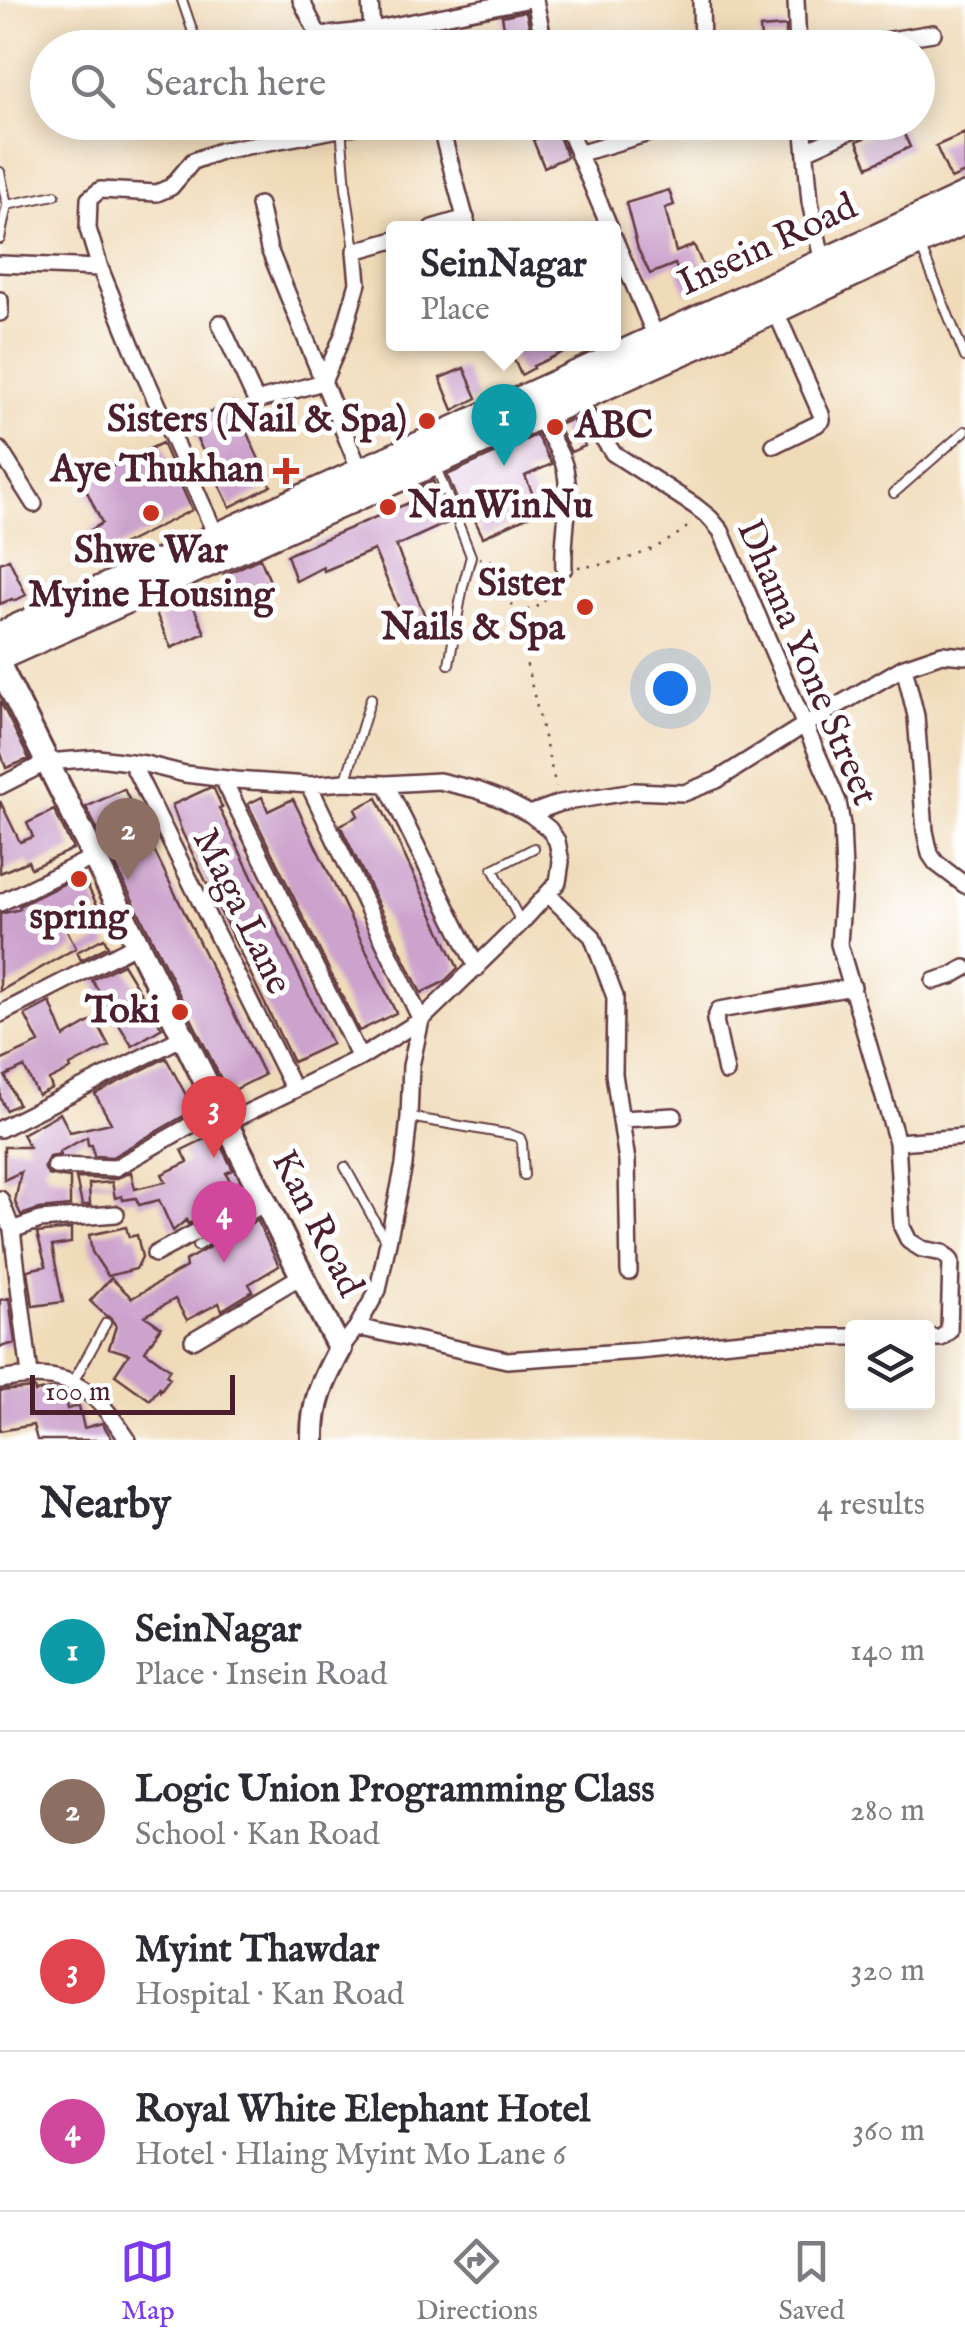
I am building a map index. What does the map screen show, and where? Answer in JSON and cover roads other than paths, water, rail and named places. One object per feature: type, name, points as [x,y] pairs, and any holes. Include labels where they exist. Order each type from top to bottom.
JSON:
[{"type":"main road","name":"Insein Road","points":[[0,657],[365,481],[914,232],[965,196]]},
{"type":"main road","name":"Insein Road","points":[[770,299],[823,263],[914,232],[965,221]]},
{"type":"main road","name":"Insein Road","points":[[0,634],[216,536],[365,481],[434,463],[538,416],[570,389]]},
{"type":"main road","name":"Kan Road","points":[[0,667],[340,1349],[319,1390],[312,1420],[313,1440]]},
{"type":"street","points":[[301,0],[315,30]]},
{"type":"street","points":[[368,30],[370,0]]},
{"type":"street","points":[[394,30],[526,0]]},
{"type":"street","points":[[536,0],[542,30]]},
{"type":"street","points":[[701,0],[702,30]]},
{"type":"street","points":[[796,0],[797,30]]},
{"type":"street","points":[[216,536],[100,268],[88,229],[89,199],[100,190],[157,193],[171,187],[193,161],[220,150],[268,140]]},
{"type":"street","points":[[444,140],[466,221]]},
{"type":"street","points":[[572,140],[607,221]]},
{"type":"street","points":[[578,154],[625,140]]},
{"type":"street","points":[[805,140],[810,202],[823,263]]},
{"type":"street","points":[[806,151],[830,140]]},
{"type":"street","points":[[259,205],[268,249],[365,481]]},
{"type":"street","points":[[323,382],[343,335],[358,283],[356,251],[386,242]]},
{"type":"street","points":[[621,255],[661,349]]},
{"type":"street","points":[[0,264],[100,268]]},
{"type":"street","points":[[770,299],[822,420],[774,444]]},
{"type":"street","points":[[0,300],[0,313]]},
{"type":"street","points":[[220,323],[256,401],[323,382]]},
{"type":"street","name":"Dhama Yone Street","points":[[570,389],[613,453],[704,513],[721,532],[838,802],[844,873],[839,944],[897,1142],[902,1228],[909,1241],[922,1249],[943,1253],[951,1262],[949,1332],[935,1338]]},
{"type":"street","points":[[538,416],[564,464],[568,495],[564,568]]},
{"type":"street","points":[[0,450],[34,504]]},
{"type":"street","points":[[530,814],[560,803],[634,791],[684,793],[717,780],[904,668],[942,654],[965,656]]},
{"type":"street","points":[[904,668],[916,716],[930,854],[965,885]]},
{"type":"street","points":[[0,786],[47,762],[98,758],[223,779],[309,784],[439,781],[477,790],[530,814],[550,828],[561,862],[558,882],[477,968],[420,1020],[360,1058],[294,1090],[222,1116],[115,1168],[55,1166]]},
{"type":"street","name":"Maga Lane","points":[[131,762],[294,1090]]},
{"type":"street","points":[[223,779],[360,1058]]},
{"type":"street","points":[[309,784],[420,1020],[411,1066],[404,1165],[378,1290],[340,1349]]},
{"type":"street","points":[[386,784],[477,968]]},
{"type":"street","points":[[0,903],[94,857]]},
{"type":"street","points":[[548,894],[592,936],[615,997],[614,1074],[627,1161],[629,1272]]},
{"type":"street","points":[[0,1014],[137,944]]},
{"type":"street","points":[[934,980],[965,968]]},
{"type":"street","points":[[726,1072],[716,1020],[719,1010],[853,987]]},
{"type":"street","points":[[0,1128],[183,1037]]},
{"type":"street","points":[[622,1120],[674,1116]]},
{"type":"street","points":[[897,1142],[965,1137]]},
{"type":"street","points":[[0,1198],[12,1230],[30,1374]]},
{"type":"street","points":[[155,1254],[264,1201]]},
{"type":"street","points":[[12,1230],[40,1220],[116,1214]]},
{"type":"street","points":[[194,1340],[302,1276]]},
{"type":"street","points":[[358,1326],[506,1360],[783,1336],[845,1337]]},
{"type":"street","points":[[0,1380],[30,1374],[73,1382],[98,1398],[128,1440]]},
{"type":"lane","points":[[182,0],[192,30]]},
{"type":"lane","points":[[342,140],[356,251]]},
{"type":"lane","points":[[0,172],[7,206],[0,239]]},
{"type":"lane","points":[[7,206],[56,195]]},
{"type":"lane","points":[[914,232],[964,353]]},
{"type":"lane","points":[[894,492],[965,431]]},
{"type":"lane","points":[[434,463],[471,556],[449,664]]},
{"type":"lane","points":[[345,782],[370,698]]},
{"type":"lane","points":[[521,923],[493,869],[534,848]]},
{"type":"lane","points":[[409,1117],[520,1138],[524,1174]]},
{"type":"lane","points":[[345,1167],[387,1244]]},
{"type":"lane","points":[[197,1246],[264,1201]]},
{"type":"lane","points":[[73,1382],[106,1323]]},
{"type":"place","name":"Sisters (Nail & Spa)","points":[[427,421]]},
{"type":"place","name":"ABC","points":[[555,427]]},
{"type":"place","name":"SeinNagar","points":[[504,466]]},
{"type":"place","name":"Aye Thukhan","points":[[286,471]]},
{"type":"place","name":"NanWinNu","points":[[388,507]]},
{"type":"place","name":"Shwe War Myine Housing","points":[[151,513]]},
{"type":"place","name":"Sister Nails & Spa","points":[[585,607]]},
{"type":"place","name":"spring","points":[[79,879]]},
{"type":"place","name":"Logic Union Programming Class","points":[[128,880]]},
{"type":"place","name":"Toki","points":[[180,1012]]},
{"type":"place","name":"Myint Thawdar","points":[[214,1158]]},
{"type":"place","name":"Royal White Elephant Hotel","points":[[224,1263]]}]
